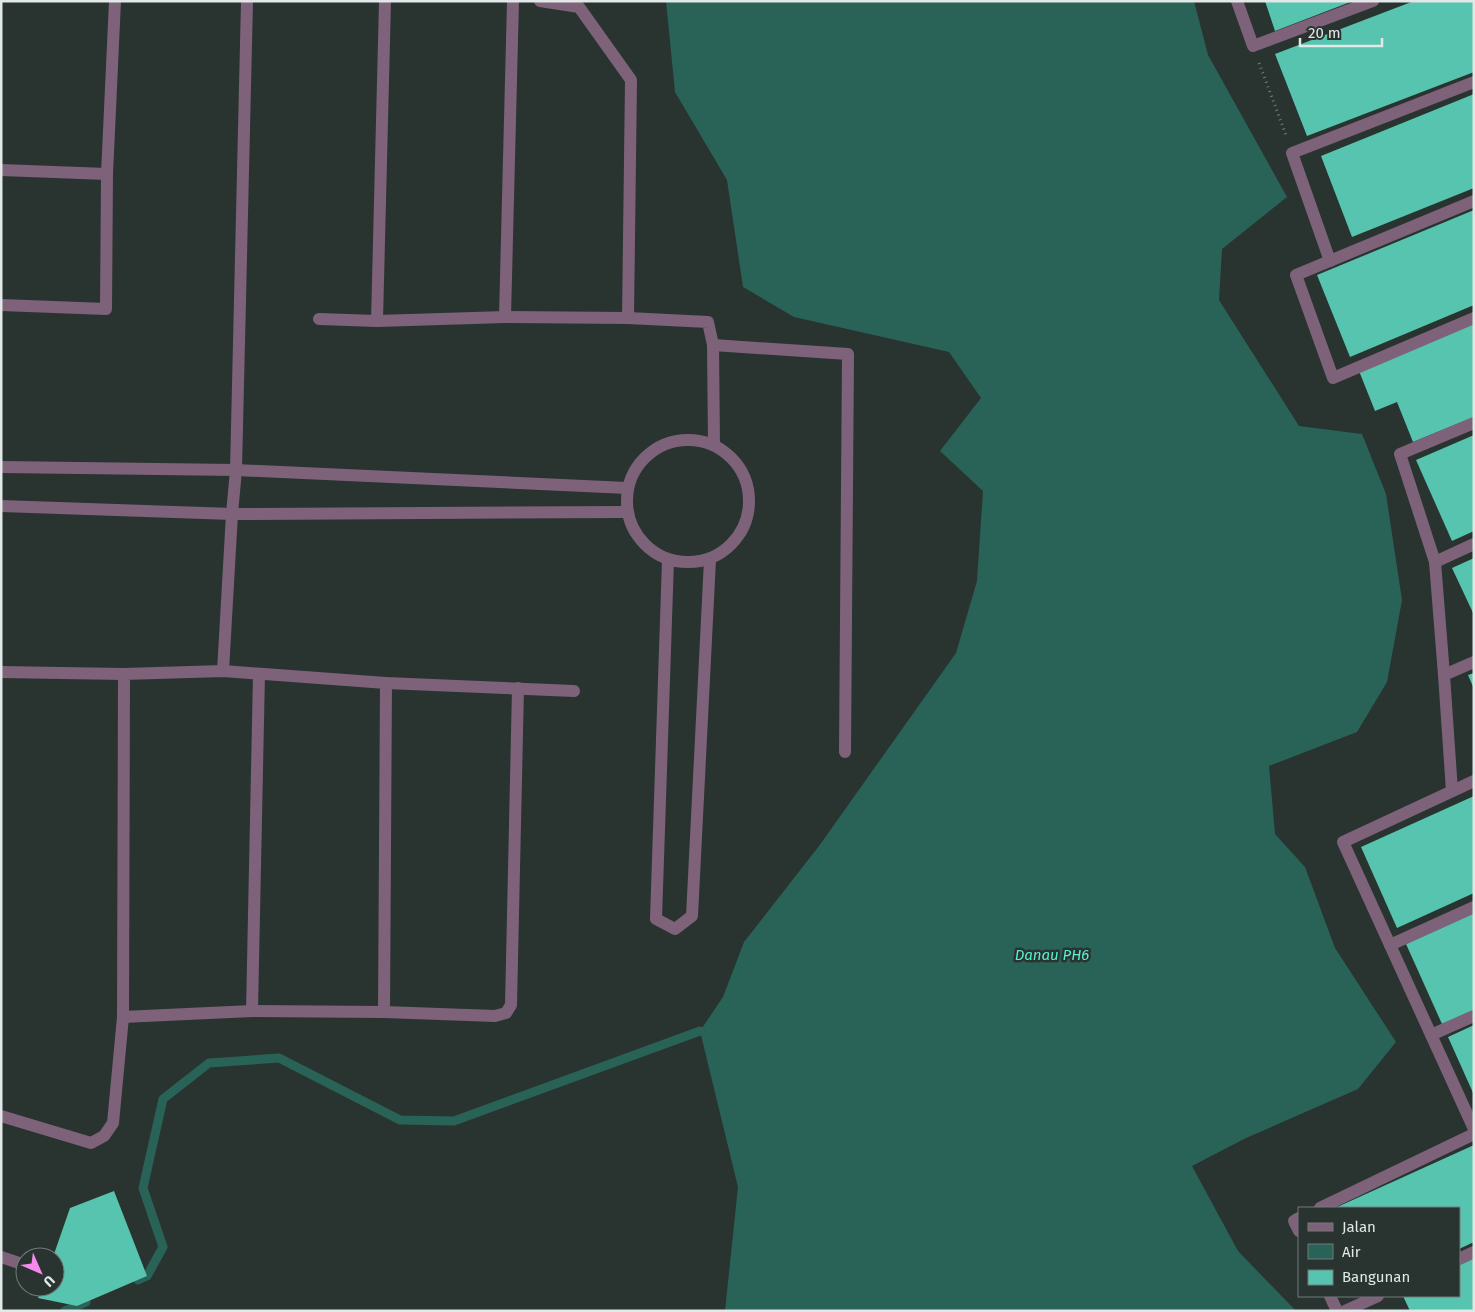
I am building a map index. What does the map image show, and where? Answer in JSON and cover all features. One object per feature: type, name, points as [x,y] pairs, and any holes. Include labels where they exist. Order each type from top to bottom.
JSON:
[{"type":"street","points":[[1,305],[106,309],[107,174],[115,1]]},
{"type":"street","points":[[223,672],[236,470],[247,1]]},
{"type":"street","points":[[376,321],[385,1]]},
{"type":"street","points":[[505,317],[514,1]]},
{"type":"street","points":[[540,1],[579,7],[631,80],[628,318]]},
{"type":"street","points":[[1237,1],[1253,46],[1373,1]]},
{"type":"street","points":[[1330,261],[1292,153],[1474,82]]},
{"type":"street","points":[[1,170],[107,174]]},
{"type":"street","points":[[1474,201],[1296,274],[1333,378],[1474,318]]},
{"type":"street","points":[[319,319],[376,321],[505,317],[628,318],[708,322],[713,345],[714,444]]},
{"type":"street","points":[[713,345],[848,354],[845,752]]},
{"type":"street","points":[[1452,791],[1435,562],[1400,454],[1474,423]]},
{"type":"street","points":[[677,440],[714,444],[741,468],[750,503],[739,537],[710,560],[668,560],[640,542],[626,512],[627,488],[645,456],[677,440]]},
{"type":"street","points":[[1,468],[236,470],[627,488]]},
{"type":"street","points":[[1,506],[232,514],[626,512]]},
{"type":"street","points":[[1435,562],[1474,544]]},
{"type":"street","points":[[668,560],[656,919],[675,929],[692,916],[710,560]]},
{"type":"street","points":[[1444,675],[1474,662]]},
{"type":"street","points":[[1,672],[124,674],[223,672],[386,683],[574,691]]},
{"type":"street","points":[[1,1116],[90,1143],[104,1136],[113,1123],[123,1017],[124,674]]},
{"type":"street","points":[[252,1011],[259,674]]},
{"type":"street","points":[[384,1012],[386,683]]},
{"type":"street","points":[[123,1017],[252,1011],[384,1012],[495,1016],[506,1013],[510,1005],[518,688]]},
{"type":"street","points":[[1474,781],[1343,842],[1474,1129]]},
{"type":"street","points":[[1390,945],[1474,907]]},
{"type":"street","points":[[1431,1035],[1474,1016]]},
{"type":"street","points":[[1322,1207],[1474,1134]]},
{"type":"street","points":[[1298,1219],[1294,1221],[1298,1229]]},
{"type":"street","points":[[1460,1259],[1474,1252]]},
{"type":"street","points":[[1,1257],[15,1262]]},
{"type":"street","points":[[1330,1297],[1337,1311]]},
{"type":"street","points":[[1345,1311],[1376,1297]]},
{"type":"path","points":[[1253,46],[1292,153]]},
{"type":"water","name":"Danau PH6","points":[[666,1],[1194,1],[1208,55],[1287,197],[1222,249],[1219,300],[1299,426],[1362,434],[1386,494],[1402,600],[1387,682],[1357,732],[1269,766],[1275,834],[1305,867],[1335,948],[1396,1042],[1358,1089],[1246,1138],[1192,1166],[1238,1251],[1296,1311],[725,1311],[738,1187],[700,1031],[723,997],[744,942],[819,846],[956,653],[977,581],[983,491],[940,451],[981,398],[949,352],[794,317],[743,287],[727,180],[675,92]]},
{"type":"building","points":[[1265,1],[1353,1],[1275,31]]},
{"type":"building","points":[[1414,1],[1474,1],[1474,72],[1307,136],[1275,54]]},
{"type":"building","points":[[1474,94],[1474,188],[1352,237],[1321,156]]},
{"type":"building","points":[[1474,210],[1474,305],[1350,357],[1317,275]]},
{"type":"building","points":[[1474,323],[1474,417],[1413,442],[1397,402],[1375,411],[1359,371]]},
{"type":"building","points":[[1474,435],[1474,531],[1452,541],[1416,460]]},
{"type":"building","points":[[1474,558],[1474,615],[1452,568]]},
{"type":"building","points":[[1474,673],[1474,689],[1468,675]]},
{"type":"building","points":[[1474,796],[1474,893],[1397,928],[1361,847]]},
{"type":"building","points":[[1474,913],[1474,1010],[1442,1024],[1406,944]]},
{"type":"building","points":[[1474,1025],[1474,1095],[1448,1037]]},
{"type":"building","points":[[1474,1145],[1474,1242],[1460,1249],[1460,1207],[1337,1207]]},
{"type":"building","points":[[114,1191],[147,1276],[77,1306],[38,1298],[65,1297],[65,1247],[56,1247],[70,1208]]},
{"type":"building","points":[[1474,1258],[1474,1311],[1410,1311],[1403,1297],[1460,1297],[1460,1265]]},
{"type":"waterway","points":[[138,1280],[147,1276],[163,1247],[143,1188],[163,1099],[209,1063],[279,1058],[400,1120],[454,1121],[700,1031]]},
{"type":"waterway","points":[[65,1311],[86,1302]]}]
